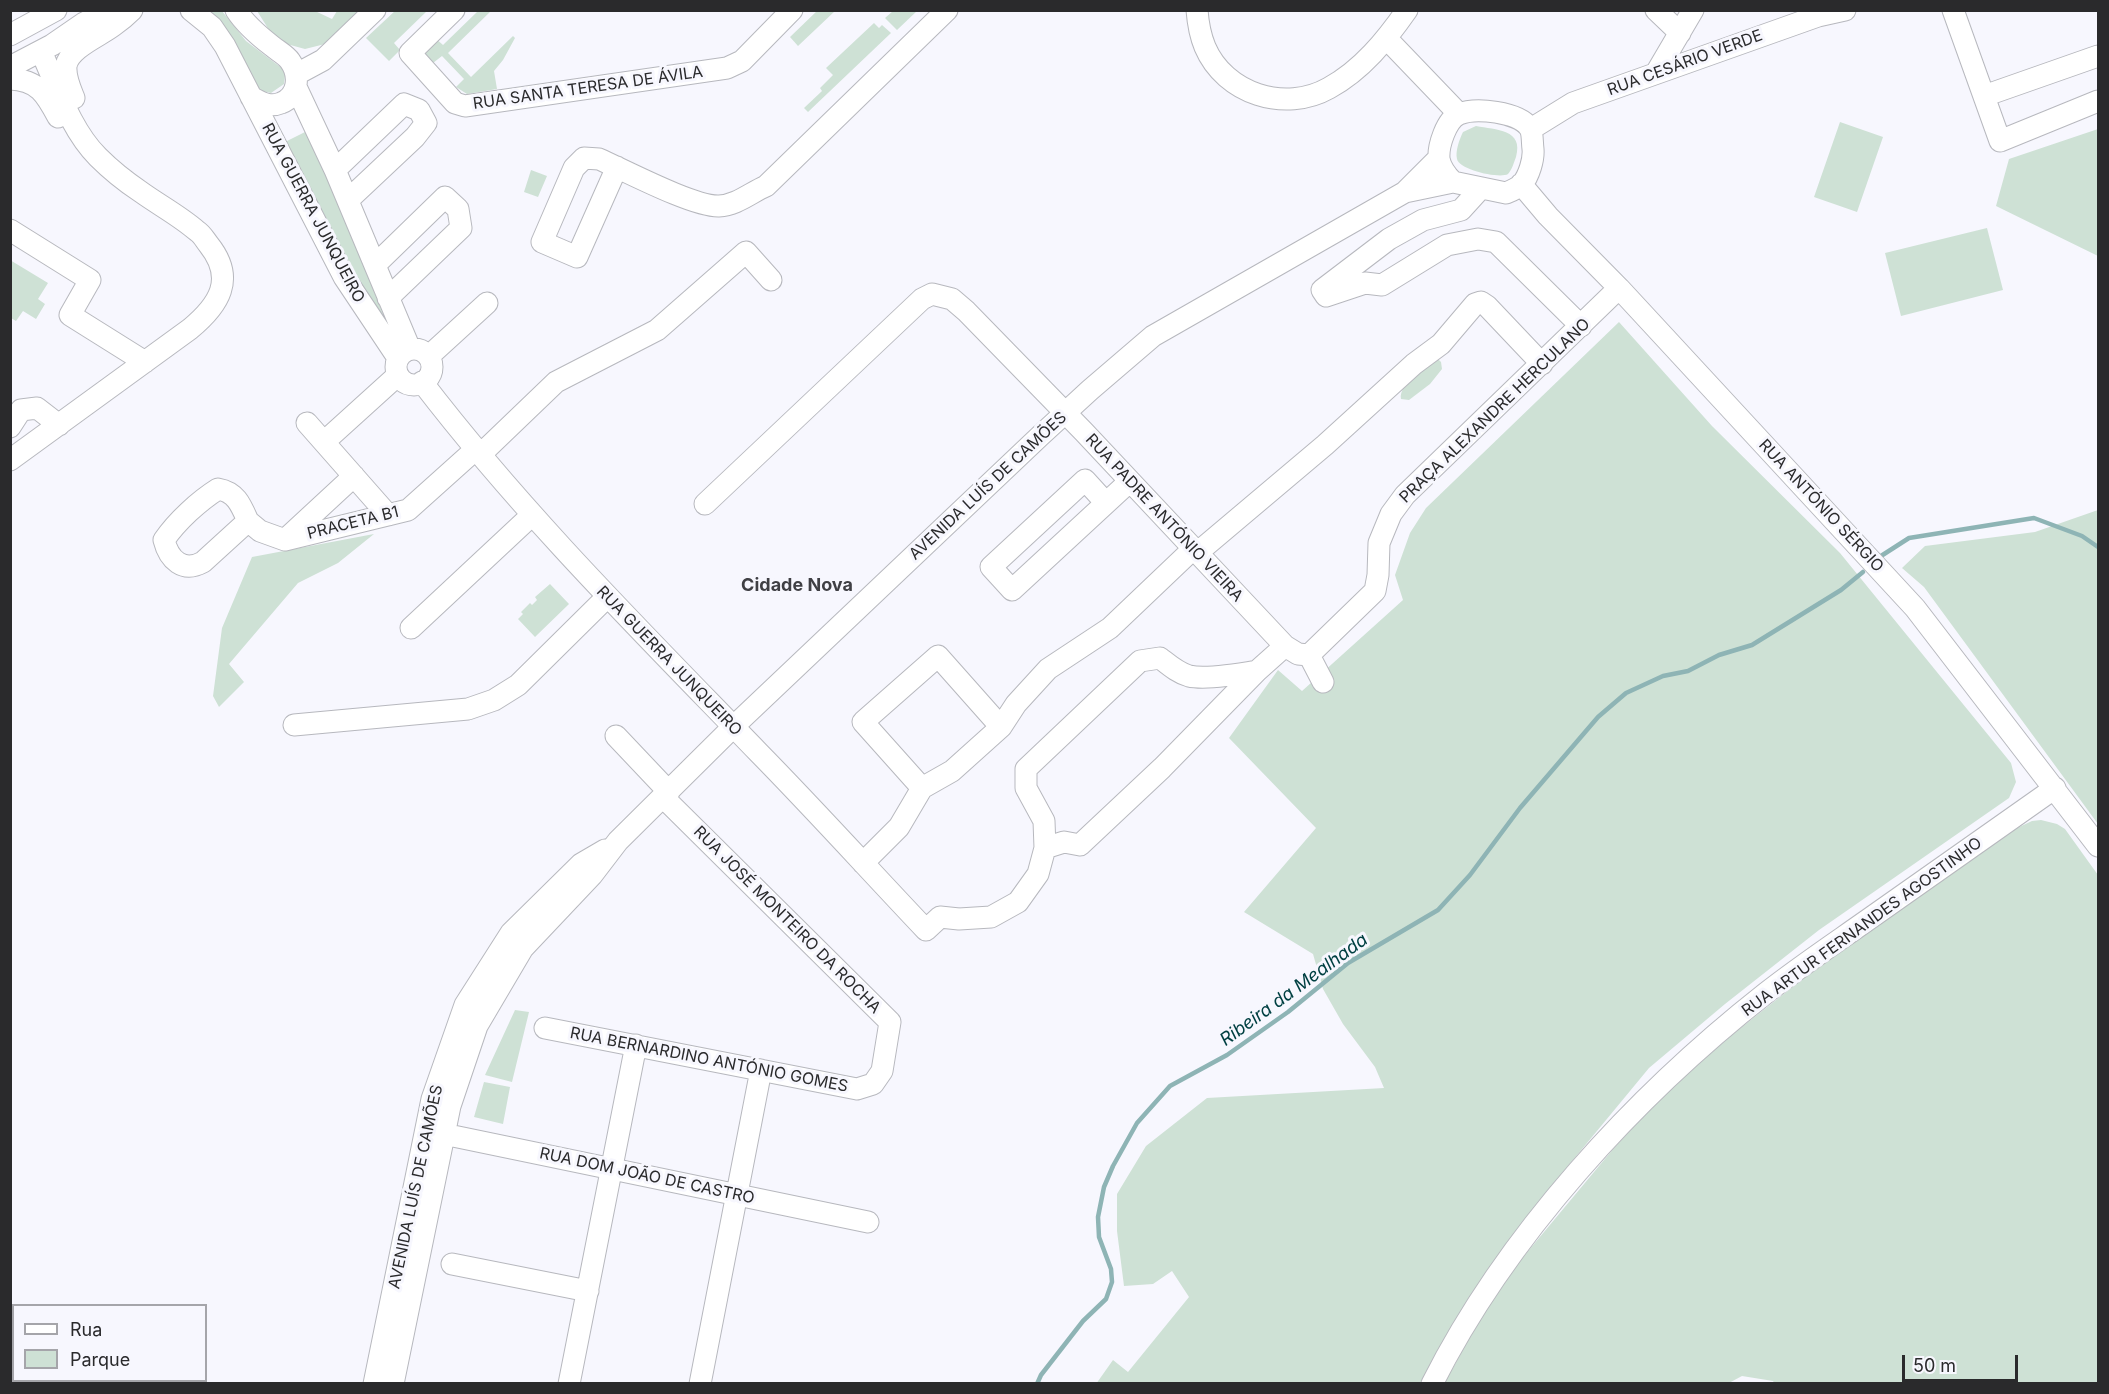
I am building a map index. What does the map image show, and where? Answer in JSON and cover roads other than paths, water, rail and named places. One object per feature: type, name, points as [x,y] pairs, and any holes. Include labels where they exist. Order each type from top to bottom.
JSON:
[{"type":"street","points":[[11,29],[56,10]]},
{"type":"street","points":[[10,67],[52,45],[84,23],[109,10]]},
{"type":"street","points":[[132,10],[112,27],[83,45],[66,64],[67,82],[90,132],[122,165],[136,189]]},
{"type":"street","name":"RUA GUERRA JUNQUEIRO","points":[[191,10],[212,27],[225,46],[344,278],[409,360]]},
{"type":"street","name":"RUA GUERRA JUNQUEIRO","points":[[236,10],[255,32],[289,59],[296,81],[388,298],[409,360],[406,382],[411,384],[422,382],[532,515],[607,597],[926,930],[940,917],[959,919],[991,917],[1018,902],[1038,874],[1045,848]]},
{"type":"street","name":"RUA SANTA TERESA DE ÁVILA","points":[[454,10],[410,53],[455,103],[465,106],[726,68],[742,61],[792,10]]},
{"type":"street","points":[[617,167],[577,257],[542,242],[574,168],[584,158],[599,159],[617,167],[700,204],[719,206],[737,202],[766,186],[947,10]]},
{"type":"street","points":[[1197,10],[1198,26],[1205,47],[1218,68],[1233,82],[1253,93],[1273,99],[1309,97],[1345,78],[1387,39],[1407,10]]},
{"type":"street","points":[[1656,10],[1680,33]]},
{"type":"street","points":[[1656,73],[1693,10]]},
{"type":"street","name":"RUA CESÁRIO VERDE","points":[[1531,129],[1573,103],[1820,13],[1845,10]]},
{"type":"street","points":[[1953,10],[2000,141],[2098,101]]},
{"type":"street","points":[[251,97],[267,105],[279,104],[290,98],[296,81],[323,60],[374,11]]},
{"type":"street","points":[[1387,39],[1459,114]]},
{"type":"street","points":[[1984,96],[2098,56]]},
{"type":"street","points":[[10,460],[205,316],[215,304],[222,287],[222,271],[217,255],[198,231],[136,189],[97,156],[84,141],[73,123],[44,58]]},
{"type":"street","points":[[10,79],[38,87],[49,99],[63,127],[89,160],[113,181],[136,189]]},
{"type":"street","points":[[335,170],[404,104],[419,110],[426,123],[415,137],[348,200]]},
{"type":"street","points":[[1405,192],[1453,182],[1506,193],[1521,184],[1529,171],[1533,153],[1531,129],[1521,119],[1487,111],[1459,114],[1449,123],[1439,158],[1444,172],[1453,182]]},
{"type":"street","points":[[1405,192],[1439,158]]},
{"type":"street","name":"RUA ANTÓNIO SÉRGIO","points":[[1521,184],[1548,216],[1619,288],[1915,608],[2098,846]]},
{"type":"street","points":[[1481,188],[1461,210],[1423,220],[1398,234],[1322,290],[1326,296],[1365,283],[1382,285],[1446,245],[1478,238],[1496,242],[1581,326]]},
{"type":"street","name":"AVENIDA LUÍS DE CAMÕES","points":[[388,1382],[435,1132],[450,1106],[477,1026],[523,948],[592,875],[618,841],[733,728],[1065,413],[1153,336],[1405,192]]},
{"type":"street","points":[[375,265],[445,197],[458,209],[461,228],[388,298]]},
{"type":"street","points":[[10,230],[90,280],[70,315],[145,362]]},
{"type":"street","name":"PRACETA B1","points":[[248,520],[260,531],[285,540],[408,510],[556,382],[657,330],[746,252],[771,280]]},
{"type":"street","name":"PRAÇA ALEXANDRE HERCULANO","points":[[1309,656],[1375,591],[1379,543],[1390,514],[1405,495],[1619,288]]},
{"type":"street","name":"RUA PADRE ANTÓNIO VIEIRA","points":[[705,504],[922,298],[932,294],[952,299],[1065,413],[1284,646],[1298,654],[1309,656]]},
{"type":"street","points":[[864,863],[898,827],[922,788],[952,771],[1001,727],[1016,704],[1048,669],[1110,628],[1195,551],[1347,424],[1414,364],[1441,344],[1475,304],[1481,302],[1487,306],[1542,364]]},
{"type":"street","points":[[324,442],[409,360],[487,303]]},
{"type":"street","points":[[10,427],[21,410],[37,408],[59,425]]},
{"type":"street","points":[[307,423],[388,515]]},
{"type":"street","points":[[285,540],[354,476]]},
{"type":"street","points":[[1106,503],[1084,480],[991,567],[1012,590],[1130,481]]},
{"type":"street","points":[[411,627],[532,515]]},
{"type":"street","points":[[294,725],[468,708],[494,700],[518,685],[607,597]]},
{"type":"street","points":[[1257,671],[1231,675],[1190,676],[1160,658],[1140,661],[1026,769],[1026,788],[1044,822],[1045,848],[1064,842],[1080,844],[1162,768],[1284,646]]},
{"type":"street","points":[[922,788],[863,722],[938,656],[1001,727]]},
{"type":"street","points":[[1309,656],[1323,682]]},
{"type":"street","points":[[616,736],[666,795]]},
{"type":"street","name":"RUA ARTUR FERNANDES AGOSTINHO","points":[[1432,1383],[1444,1358],[1497,1275],[1552,1202],[1638,1106],[1687,1059],[1766,993],[2055,788]]},
{"type":"street","name":"RUA JOSÉ MONTEIRO DA ROCHA","points":[[666,795],[750,886],[890,1022],[882,1071],[873,1084]]},
{"type":"street","name":"RUA BERNARDINO ANTÓNIO GOMES","points":[[545,1028],[857,1089],[873,1084]]},
{"type":"street","points":[[570,1383],[636,1045]]},
{"type":"street","points":[[700,1383],[761,1070]]},
{"type":"street","name":"RUA DOM JOÃO DE CASTRO","points":[[435,1132],[868,1222]]},
{"type":"street","points":[[452,1264],[588,1291]]},
{"type":"waterway","name":"Ribeira da Mealhada","points":[[1881,556],[1909,538],[2034,518],[2082,536],[2098,547]]},
{"type":"waterway","name":"Ribeira da Mealhada","points":[[1037,1384],[1041,1375],[1083,1321],[1106,1299],[1112,1282],[1111,1269],[1099,1237],[1098,1217],[1104,1187],[1137,1123],[1170,1086],[1227,1055],[1288,1012],[1348,963],[1438,910],[1470,875],[1520,808],[1598,717],[1626,693],[1663,676],[1688,671],[1719,655],[1752,645],[1841,590],[1863,572]]},
{"type":"district","name":"Cidade Nova","points":[[797,586]]}]
